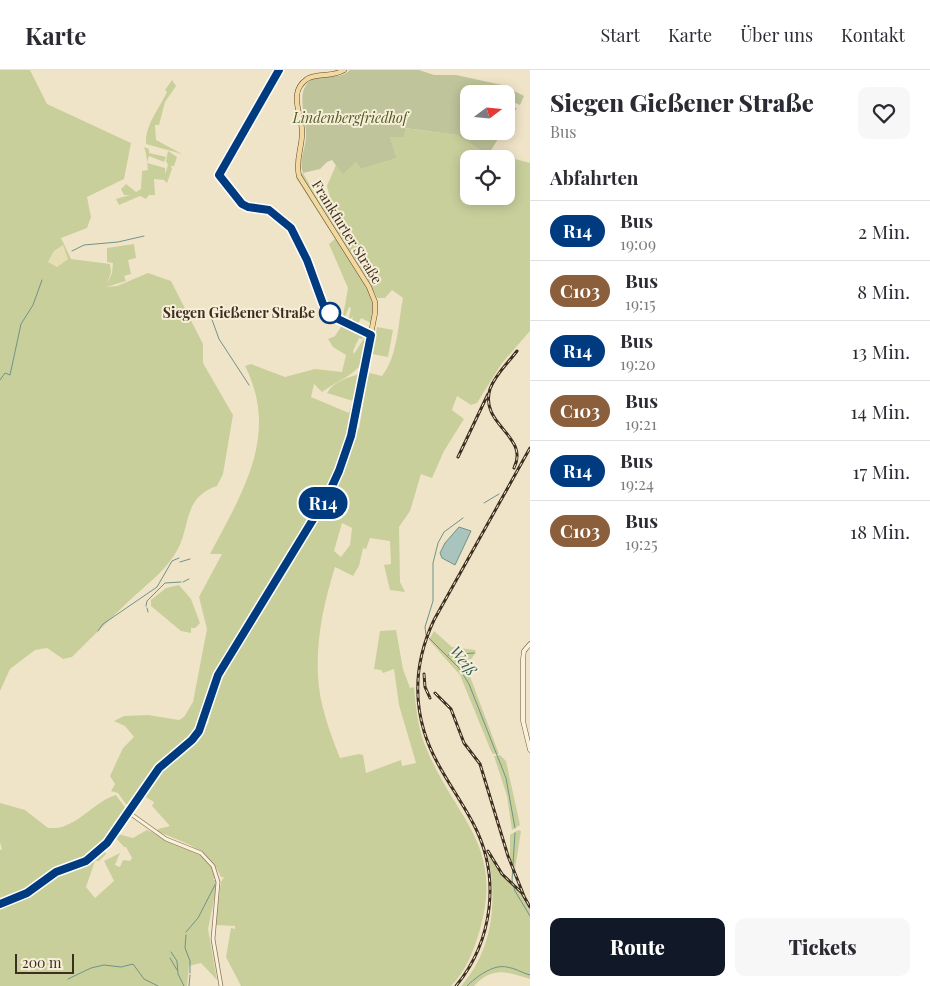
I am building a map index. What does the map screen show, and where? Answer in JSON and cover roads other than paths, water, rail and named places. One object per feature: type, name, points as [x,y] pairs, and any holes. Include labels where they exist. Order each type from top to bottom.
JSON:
[{"type":"main road","name":"Frankfurter Straße","points":[[0,904],[27,893],[56,872],[94,856],[107,843],[159,768],[192,740],[199,731],[218,675],[328,495],[347,448],[363,379],[375,314],[373,294],[304,186],[297,168],[302,130],[296,108],[299,88],[312,77],[336,74],[344,70]]},
{"type":"main road","points":[[530,644],[524,652],[523,659],[523,722],[530,750]]},
{"type":"street","points":[[128,812],[166,838],[201,853],[213,866],[218,882],[212,939],[221,986]]},
{"type":"water","points":[[459,527],[471,531],[455,565],[442,558],[440,553],[445,543]]},
{"type":"waterway","points":[[72,251],[84,245],[118,242],[144,236]]},
{"type":"waterway","points":[[0,380],[5,373],[10,375],[21,324],[33,305],[42,280]]},
{"type":"waterway","points":[[210,314],[219,339],[249,385]]},
{"type":"waterway","name":"Weiß","points":[[484,503],[499,494]]},
{"type":"waterway","name":"Weiß","points":[[463,518],[444,532],[438,543],[433,563],[433,601],[425,627],[426,635],[459,668],[469,684],[506,778],[515,828]]},
{"type":"waterway","points":[[98,631],[103,624],[157,587],[172,561],[179,558]]},
{"type":"waterway","points":[[180,562],[190,559]]},
{"type":"waterway","points":[[183,582],[189,579]]},
{"type":"waterway","points":[[146,606],[147,601],[165,583],[181,582]]},
{"type":"waterway","points":[[147,608],[148,612]]},
{"type":"waterway","points":[[448,655],[474,653]]},
{"type":"waterway","name":"Weiß","points":[[515,833],[512,880],[515,891],[530,916]]},
{"type":"waterway","points":[[186,932],[198,918],[215,885]]},
{"type":"waterway","points":[[186,935],[185,948],[190,961],[190,973]]},
{"type":"waterway","points":[[171,952],[177,961],[178,974],[184,986]]},
{"type":"waterway","points":[[170,958],[177,970]]},
{"type":"waterway","points":[[68,979],[91,968],[104,965],[121,967],[133,964],[144,979],[158,986]]},
{"type":"waterway","name":"Weiß","points":[[467,986],[480,975],[496,967],[510,968],[530,975]]},
{"type":"waterway","points":[[189,986],[190,975]]},
{"type":"railway","points":[[514,468],[517,457],[515,447],[511,438],[491,412],[489,401],[492,384],[517,351]]},
{"type":"railway","points":[[458,457],[488,394]]},
{"type":"railway","points":[[456,986],[469,968],[485,929],[489,908],[488,866],[474,825],[428,744],[421,717],[418,675],[424,647],[434,620],[530,448]]},
{"type":"railway","points":[[424,674],[425,687],[430,698]]},
{"type":"railway","points":[[435,693],[451,709],[464,743],[480,764],[508,856],[524,896]]},
{"type":"railway","points":[[488,851],[502,874],[522,893],[530,907]]},
{"type":"place","name":"Siegen Gießener Straße","points":[[330,313]]},
{"type":"park label","name":"Lindenbergfriedhof","points":[[350,118]]}]
